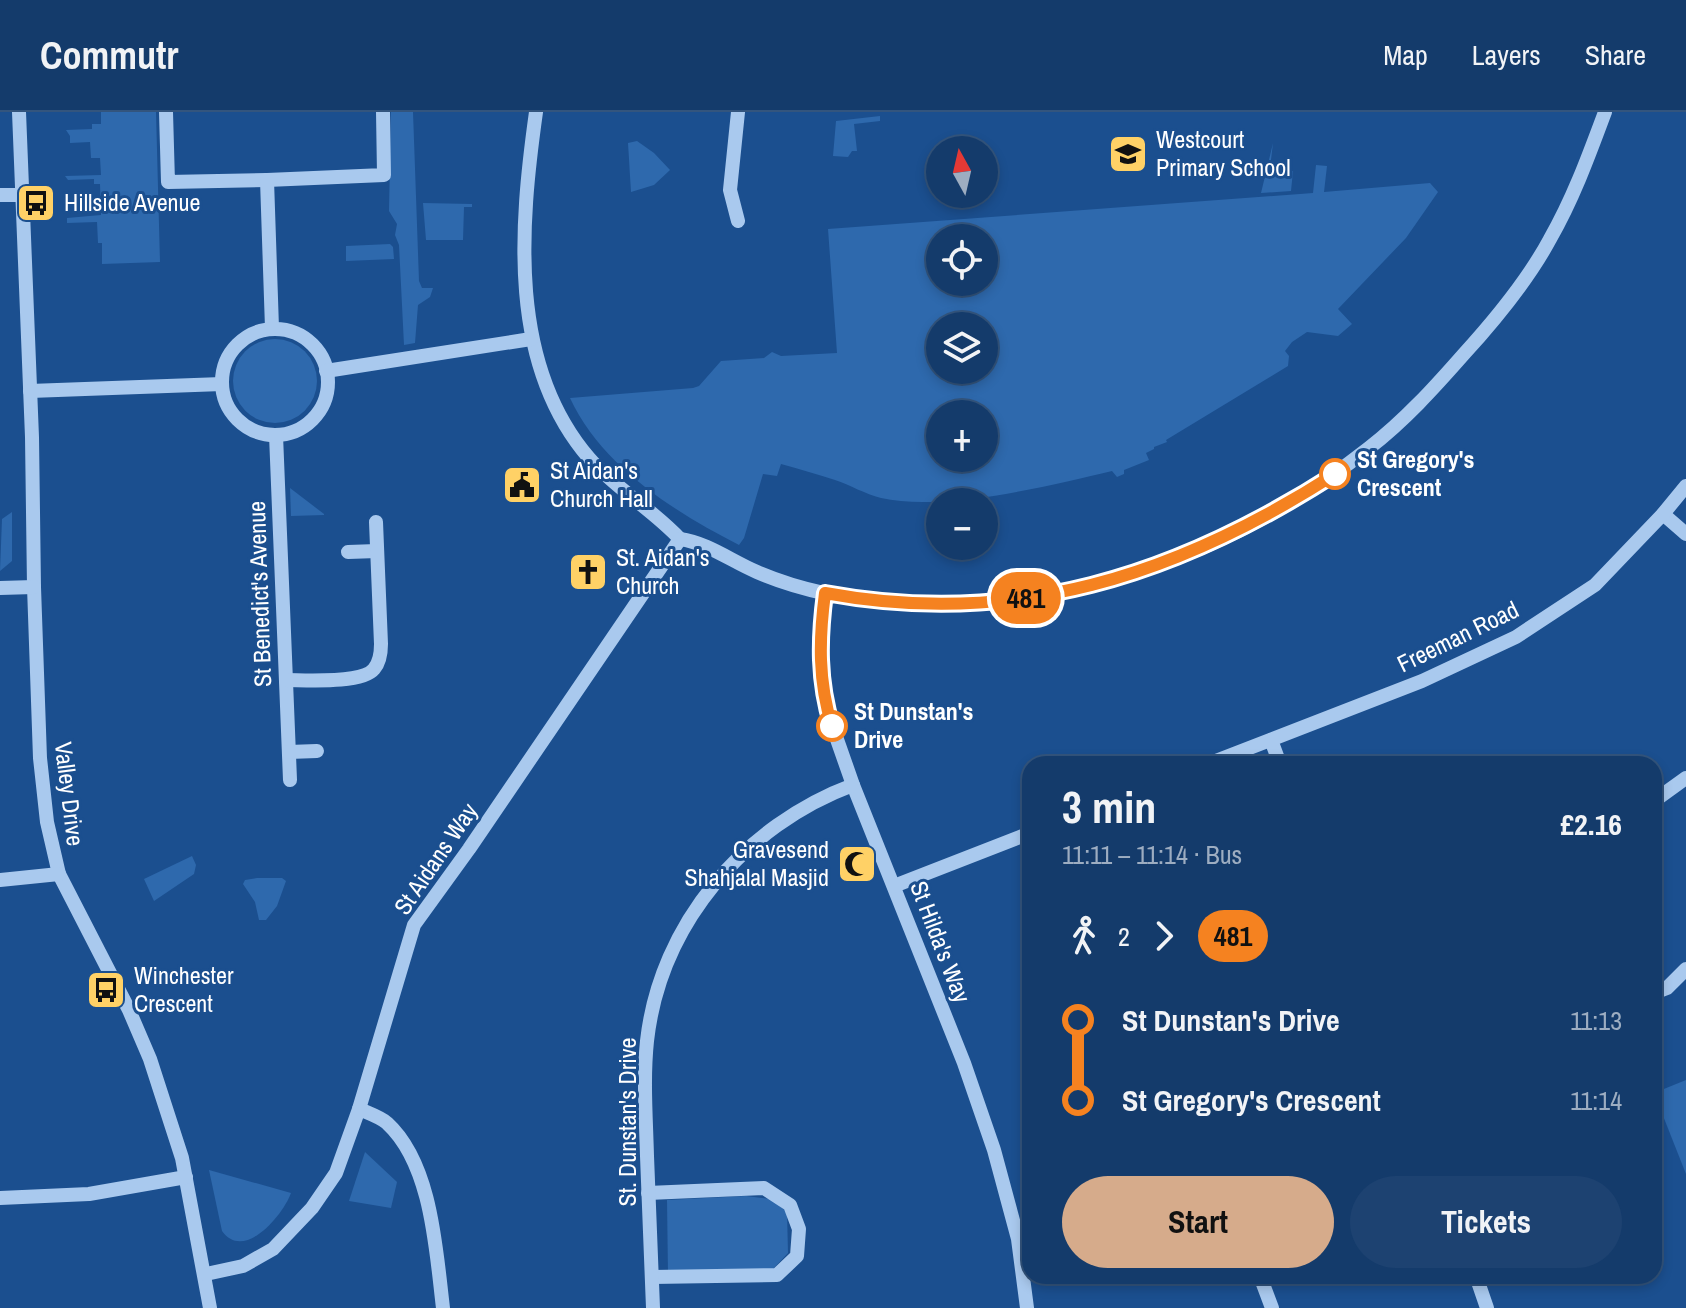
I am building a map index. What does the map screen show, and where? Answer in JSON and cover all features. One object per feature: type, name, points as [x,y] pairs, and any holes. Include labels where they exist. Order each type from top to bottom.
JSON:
[{"type":"street","name":"Valley Drive","points":[[19,112],[40,758],[47,822],[59,874],[129,1010],[150,1059],[182,1158],[210,1308]]},
{"type":"street","points":[[166,112],[168,182],[384,175],[383,112]]},
{"type":"street","points":[[536,112],[529,166],[526,238],[526,300],[531,339],[554,404],[579,446],[602,472],[662,520],[680,539],[703,544],[757,572],[825,593],[871,601],[955,605],[1049,595],[1116,578],[1186,554],[1225,538],[1293,501],[1371,447],[1420,403],[1491,324],[1549,241],[1579,180],[1605,112]]},
{"type":"street","points":[[738,112],[730,190],[738,221]]},
{"type":"street","points":[[267,180],[272,328]]},
{"type":"street","points":[[0,195],[21,195]]},
{"type":"street","points":[[272,328],[296,332],[308,340],[321,357],[326,371],[326,396],[317,413],[301,427],[276,435],[261,434],[236,419],[227,404],[222,384],[225,363],[238,344],[255,331],[272,328]]},
{"type":"street","points":[[326,371],[531,339]]},
{"type":"street","points":[[30,391],[222,384]]},
{"type":"street","name":"St Benedict's Avenue","points":[[276,435],[290,780]]},
{"type":"street","name":"Freeman Road","points":[[1229,756],[1422,681],[1516,637],[1595,585],[1686,486]]},
{"type":"street","points":[[1663,514],[1686,534]]},
{"type":"street","points":[[286,680],[360,677],[368,675],[376,667],[381,644],[376,522]]},
{"type":"street","name":"St Aidans Way","points":[[206,1274],[243,1266],[273,1249],[312,1208],[336,1173],[359,1109],[414,925],[680,539]]},
{"type":"street","points":[[348,552],[377,551]]},
{"type":"street","points":[[0,588],[34,587]]},
{"type":"street","name":"St Hilda's Way","points":[[825,593],[819,651],[826,708],[853,785],[964,1063],[994,1150],[1018,1239],[1022,1270]]},
{"type":"street","points":[[1271,740],[1277,756]]},
{"type":"street","points":[[289,752],[317,751]]},
{"type":"street","points":[[1662,795],[1686,778]]},
{"type":"street","name":"St. Dunstan's Drive","points":[[653,1308],[645,1095],[647,1040],[662,979],[678,940],[702,900],[748,848],[812,802],[853,785]]},
{"type":"street","points":[[894,886],[1022,836]]},
{"type":"street","points":[[0,880],[59,874]]},
{"type":"street","points":[[1662,990],[1686,969]]},
{"type":"street","points":[[359,1109],[385,1121],[400,1138],[425,1186],[443,1308]]},
{"type":"street","points":[[0,1198],[89,1194],[186,1177]]},
{"type":"street","points":[[648,1193],[764,1188],[790,1205],[799,1229],[797,1256],[777,1275],[652,1277]]},
{"type":"street","name":"St Hilda's Way","points":[[1024,1284],[1027,1308]]},
{"type":"street","points":[[1263,1284],[1272,1308]]},
{"type":"street","points":[[1479,1284],[1487,1308]]},
{"type":"shaded area","points":[[101,112],[156,112],[160,262],[102,264],[102,243],[98,243],[97,222],[67,223],[67,218],[101,215],[100,184],[94,184],[94,179],[68,180],[65,176],[101,175],[100,158],[91,158],[90,142],[70,143],[66,130],[92,129],[92,124],[101,124]]},
{"type":"shaded area","points":[[391,112],[413,112],[419,281],[422,288],[433,288],[430,297],[418,305],[415,343],[404,345],[399,245],[395,235],[397,224],[389,211]]},
{"type":"shaded area","points":[[880,116],[880,121],[854,124],[857,151],[852,151],[848,157],[833,156],[836,121]]},
{"type":"shaded area","points":[[637,141],[670,170],[654,185],[631,192],[628,143]]},
{"type":"shaded area","points":[[1273,143],[1270,168],[1293,171],[1291,191],[1261,193]]},
{"type":"shaded area","points":[[1316,165],[1327,166],[1324,192],[1430,183],[1438,192],[1406,238],[1338,309],[1352,324],[1338,336],[1307,332],[1285,351],[1289,356],[1288,366],[1167,442],[1154,447],[1146,453],[1149,460],[1124,470],[1124,474],[1117,477],[1112,471],[998,495],[998,488],[926,488],[926,502],[881,498],[781,464],[777,476],[763,474],[744,538],[739,545],[690,518],[642,485],[601,445],[570,398],[693,388],[699,386],[721,361],[764,358],[772,352],[781,356],[837,353],[828,229],[1313,193]]},
{"type":"shaded area","points":[[423,203],[472,204],[472,207],[464,207],[463,240],[426,240]]},
{"type":"shaded area","points":[[390,244],[394,259],[346,261],[346,246]]},
{"type":"shaded area","points":[[275,339],[291,342],[305,351],[314,365],[317,381],[314,397],[305,411],[291,420],[275,423],[259,420],[245,411],[236,397],[233,381],[236,365],[245,351],[259,342]]},
{"type":"shaded area","points":[[290,488],[324,514],[324,515],[291,516]]},
{"type":"shaded area","points":[[12,512],[12,561],[0,571],[2,519]]},
{"type":"shaded area","points":[[192,856],[196,865],[194,874],[154,901],[144,879]]},
{"type":"shaded area","points":[[282,878],[286,881],[277,906],[266,920],[259,920],[255,902],[243,884],[245,880]]},
{"type":"shaded area","points":[[1686,1080],[1686,1174],[1662,1113],[1662,1090]]},
{"type":"shaded area","points":[[365,1152],[397,1182],[391,1208],[349,1201]]},
{"type":"shaded area","points":[[209,1170],[291,1193],[280,1213],[262,1232],[241,1241],[231,1239],[222,1231]]},
{"type":"shaded area","points":[[746,1196],[771,1199],[787,1212],[788,1253],[773,1269],[668,1274],[667,1200]]},
{"type":"bus line","name":"481","points":[[832,726],[826,708],[819,651],[825,593],[900,604],[955,605],[1049,595],[1151,567],[1225,538],[1335,474]]},
{"type":"place","name":"Westcourt Primary School","points":[[1128,154]]},
{"type":"place","name":"Hillside Avenue","points":[[36,203]]},
{"type":"place","name":"St Gregory's Crescent","points":[[1335,474]]},
{"type":"place","name":"St Aidan's Church Hall","points":[[522,485]]},
{"type":"place","name":"St. Aidan's Church","points":[[588,572]]},
{"type":"place","name":"St Dunstan's Drive","points":[[832,726]]},
{"type":"place","name":"Gravesend Shahjalal Masjid","points":[[857,864]]},
{"type":"place","name":"Winchester Crescent","points":[[106,990]]}]
